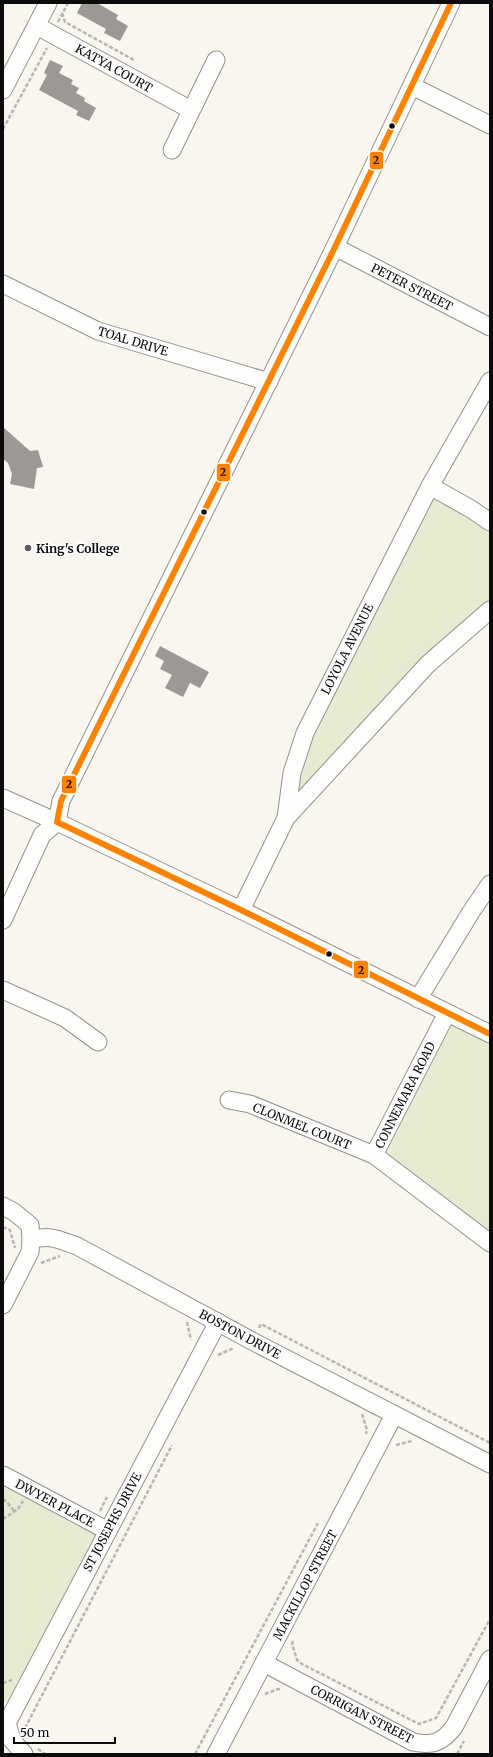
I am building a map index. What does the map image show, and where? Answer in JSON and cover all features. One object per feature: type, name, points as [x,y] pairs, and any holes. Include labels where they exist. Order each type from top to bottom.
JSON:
[{"type":"street","points":[[3,90],[47,31],[48,3]]},
{"type":"street","points":[[3,920],[42,835],[57,822],[60,805],[65,794],[335,247],[451,3]]},
{"type":"street","name":"KATYA COURT","points":[[47,31],[191,110]]},
{"type":"street","points":[[172,150],[216,60]]},
{"type":"street","points":[[412,86],[490,125]]},
{"type":"street","name":"PETER STREET","points":[[335,247],[490,327]]},
{"type":"street","name":"TOAL DRIVE","points":[[3,284],[98,331],[269,382]]},
{"type":"street","name":"LOYOLA AVENUE","points":[[286,818],[292,773],[305,733],[430,486],[490,381]]},
{"type":"street","points":[[430,486],[471,509],[490,522]]},
{"type":"street","name":"LOYOLA AVENUE","points":[[241,910],[286,818],[428,664],[490,610]]},
{"type":"street","points":[[3,798],[57,822],[241,910],[490,1034]]},
{"type":"street","points":[[418,999],[470,912],[490,884]]},
{"type":"street","points":[[3,990],[66,1018],[98,1042]]},
{"type":"street","name":"CONNEMARA ROAD","points":[[447,1013],[374,1156],[490,1243]]},
{"type":"street","name":"CLONMEL COURT","points":[[229,1100],[250,1104],[374,1156]]},
{"type":"street","points":[[3,1206],[14,1212],[30,1225],[30,1248],[3,1305]]},
{"type":"street","name":"BOSTON DRIVE","points":[[30,1248],[43,1236],[58,1239],[77,1246],[252,1341],[490,1464]]},
{"type":"street","name":"ST JOSEPHS DRIVE","points":[[7,1754],[4,1723],[108,1531],[218,1322]]},
{"type":"street","name":"MACKILLOP STREET","points":[[216,1754],[394,1415]]},
{"type":"street","name":"DWYER PLACE","points":[[3,1475],[108,1531]]},
{"type":"street","name":"CORRIGAN STREET","points":[[264,1663],[413,1742],[425,1745],[437,1742],[446,1737],[454,1728],[490,1659]]},
{"type":"street","points":[[4,1723],[12,1740],[28,1750]]},
{"type":"path","points":[[3,129],[47,31],[68,3]]},
{"type":"path","points":[[62,13],[65,22],[136,61]]},
{"type":"path","points":[[3,1227],[10,1230],[14,1248],[30,1248],[42,1263],[61,1256]]},
{"type":"path","points":[[180,1318],[187,1322],[191,1340],[217,1356],[235,1348],[244,1353],[261,1324],[490,1444]]},
{"type":"path","points":[[362,1414],[367,1430],[365,1438],[378,1445],[392,1451],[395,1445],[412,1440],[418,1444]]},
{"type":"path","points":[[26,1735],[24,1728],[175,1439]]},
{"type":"path","points":[[3,1519],[18,1509],[32,1490]]},
{"type":"path","points":[[3,1499],[14,1512]]},
{"type":"path","points":[[196,1754],[321,1519]]},
{"type":"path","points":[[296,1637],[292,1644],[297,1660],[302,1664],[419,1724],[436,1718],[490,1619]]},
{"type":"path","points":[[262,1698],[264,1695],[278,1689],[283,1691]]},
{"type":"path","points":[[28,1750],[45,1754]]},
{"type":"green space","points":[[430,486],[490,522],[490,610],[286,818],[292,773]]},
{"type":"green space","points":[[447,1013],[490,1034],[490,1243],[374,1155]]},
{"type":"green space","points":[[3,1475],[101,1528],[10,1699],[3,1703]]},
{"type":"building","points":[[82,3],[97,3],[118,15],[116,19],[128,26],[120,41],[104,33],[106,29],[77,13]]},
{"type":"building","points":[[50,60],[63,66],[59,73],[73,80],[71,84],[79,88],[76,93],[85,98],[84,101],[96,108],[89,121],[76,115],[78,111],[39,90],[47,75],[44,73]]},
{"type":"building","points":[[3,427],[30,451],[38,450],[43,467],[37,468],[34,489],[10,484],[12,474],[8,463],[3,459]]},
{"type":"building","points":[[160,646],[209,672],[200,688],[190,683],[183,697],[165,688],[172,675],[160,669],[164,661],[155,656]]},
{"type":"transit line","name":"2","points":[[451,3],[335,247],[61,801],[57,822],[241,910],[490,1034]]},
{"type":"place","name":"King's College","points":[[28,548]]}]
